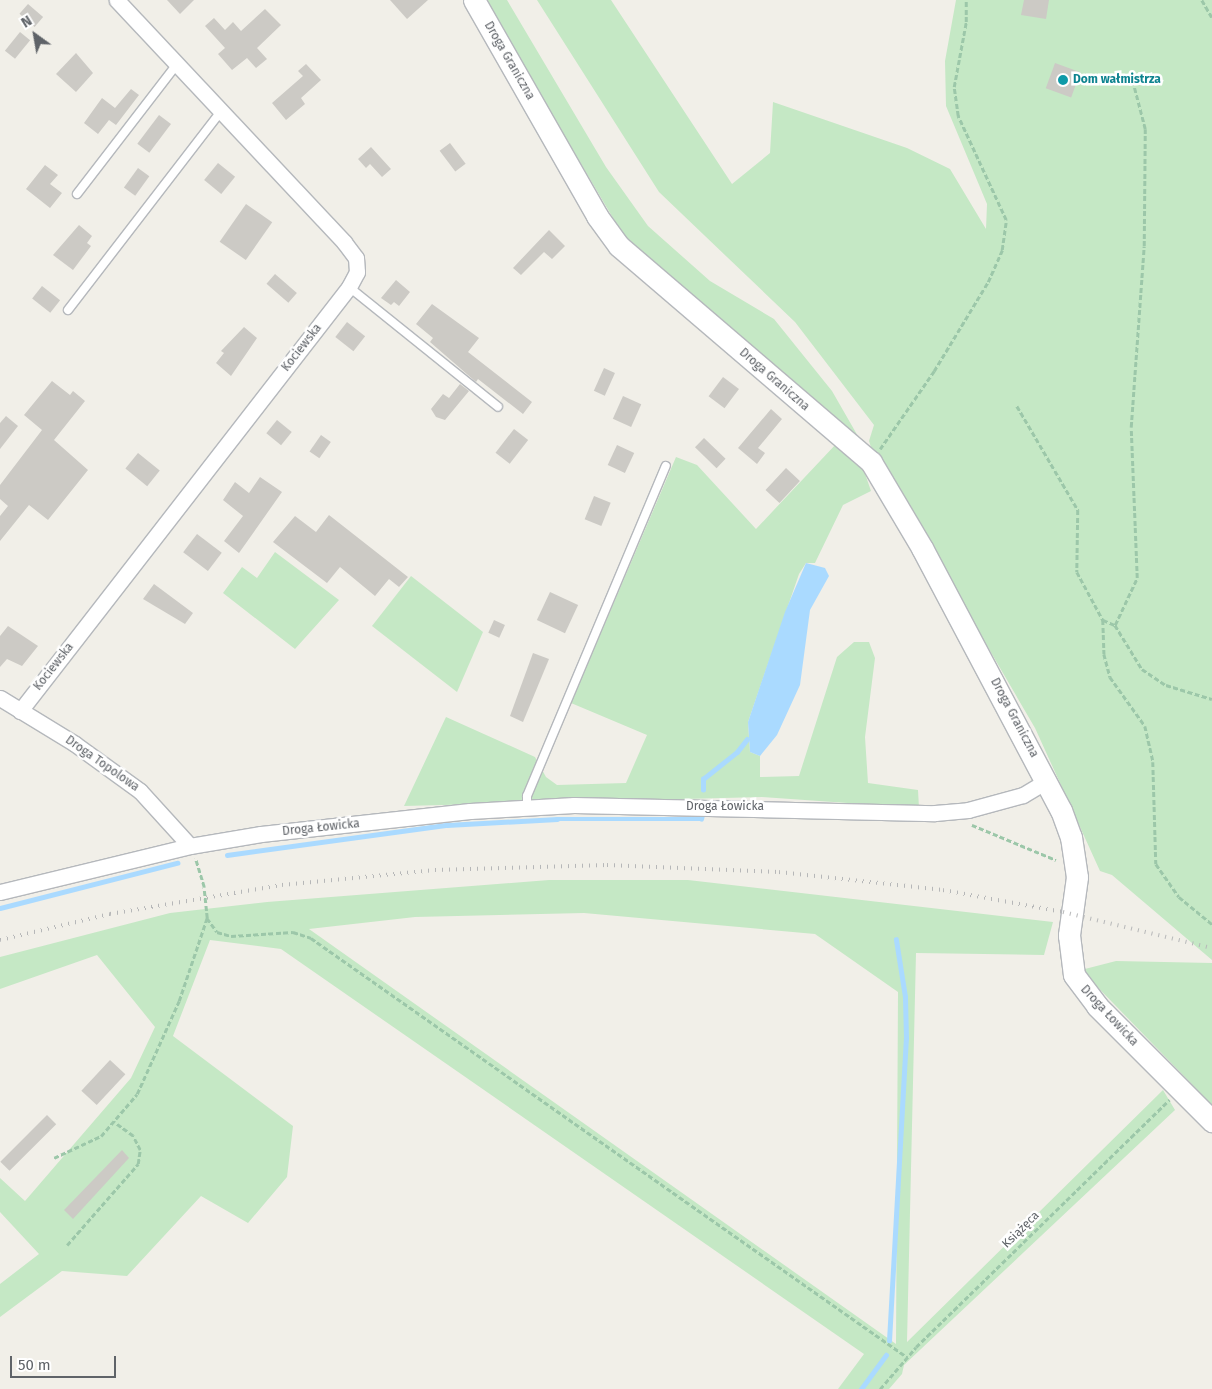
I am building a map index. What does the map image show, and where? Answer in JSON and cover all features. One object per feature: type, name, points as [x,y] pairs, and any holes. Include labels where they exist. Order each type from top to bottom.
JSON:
[{"type":"street","name":"Kociewska","points":[[20,711],[349,287],[357,272],[352,252],[117,0]]},
{"type":"street","name":"Droga Graniczna","points":[[474,0],[597,216],[619,246],[871,462],[922,548],[1048,780]]},
{"type":"street","name":"Droga Topolowa","points":[[0,698],[140,791],[190,846]]},
{"type":"street","name":"Droga Łowicka","points":[[0,892],[190,846],[261,834],[527,808],[786,807],[934,813],[968,810],[1023,795],[1048,780],[1071,837],[1076,877],[1068,936],[1074,975],[1097,1006],[1212,1121]]},
{"type":"lane","points":[[77,194],[177,64]]},
{"type":"lane","points":[[68,310],[221,111]]},
{"type":"lane","points":[[349,287],[498,407]]},
{"type":"lane","points":[[527,808],[527,796],[666,466]]},
{"type":"path","points":[[871,462],[934,371],[988,282],[1002,250],[1006,220],[958,116],[954,87],[966,22],[966,0]]},
{"type":"path","points":[[1202,0],[1212,17]]},
{"type":"path","points":[[1115,625],[1137,578],[1131,427],[1144,246],[1145,128],[1132,79]]},
{"type":"path","points":[[1017,406],[1078,510],[1077,572],[1104,620],[1104,654],[1110,676],[1145,726],[1149,743],[1156,864],[1178,897],[1212,924]]},
{"type":"path","points":[[1104,620],[1115,625],[1142,669],[1166,685],[1212,699]]},
{"type":"path","points":[[968,824],[1056,860],[1076,877]]},
{"type":"path","points":[[54,1158],[101,1136],[114,1122],[137,1094],[162,1041],[207,918],[204,887],[190,846]]},
{"type":"path","points":[[207,918],[217,932],[231,936],[293,932],[311,938],[907,1358]]},
{"type":"path","name":"Książęca","points":[[880,1389],[907,1358],[1180,1089]]},
{"type":"path","points":[[67,1245],[138,1164],[140,1150],[133,1136],[114,1122]]},
{"type":"green space","points":[[484,0],[507,0],[606,167],[648,226],[710,281],[774,319],[832,391],[859,438],[626,240]]},
{"type":"green space","points":[[537,0],[611,0],[732,184],[770,153],[773,102],[907,148],[950,169],[986,229],[987,204],[946,106],[945,61],[956,0],[1212,0],[1212,960],[1112,875],[1100,871],[1035,728],[972,620],[882,482],[869,441],[874,425],[795,322],[659,192]]},
{"type":"green space","points":[[837,443],[862,465],[871,491],[843,505],[815,563],[806,563],[799,574],[748,722],[750,752],[760,756],[760,777],[799,776],[837,657],[854,642],[869,642],[875,658],[865,737],[868,783],[918,790],[919,808],[762,797],[404,806],[446,717],[535,757],[546,777],[557,785],[626,783],[647,735],[571,703],[676,457],[697,465],[756,529]]},
{"type":"green space","points":[[275,552],[339,600],[295,649],[223,593],[242,567],[257,578]]},
{"type":"green space","points":[[411,576],[483,632],[457,692],[372,626]]},
{"type":"green space","points":[[549,880],[688,880],[1053,922],[1044,955],[916,953],[907,1342],[1163,1090],[1175,1110],[904,1365],[902,1374],[889,1389],[838,1389],[864,1354],[281,949],[210,940],[173,1036],[293,1126],[287,1177],[248,1223],[201,1196],[127,1276],[62,1271],[0,1317],[0,1284],[39,1254],[0,1212],[0,1178],[25,1201],[131,1078],[155,1027],[97,955],[0,989],[0,957],[170,913],[267,902]],"holes":[[[584,913],[815,934],[898,992],[896,1344],[309,929],[415,917]]]},
{"type":"green space","points":[[1116,961],[1212,963],[1212,1105],[1081,970]]},
{"type":"water","points":[[806,563],[825,568],[829,576],[810,610],[800,685],[777,735],[760,756],[750,752],[748,722],[785,612]]},
{"type":"building","points":[[167,0],[194,0],[180,14]]},
{"type":"building","points":[[390,0],[428,0],[407,19]]},
{"type":"building","points":[[1024,0],[1049,0],[1046,19],[1021,15]]},
{"type":"building","points":[[28,4],[43,17],[35,27],[19,14]]},
{"type":"building","points":[[265,9],[281,25],[257,48],[267,59],[256,68],[247,58],[232,70],[218,54],[225,48],[205,26],[214,18],[225,30],[233,22],[241,31]]},
{"type":"building","points":[[20,32],[30,40],[15,59],[5,51]]},
{"type":"building","points":[[76,53],[93,73],[76,92],[56,74]]},
{"type":"building","name":"Dom wałmistrza","points":[[1055,63],[1080,72],[1071,98],[1046,88]]},
{"type":"building","points":[[306,64],[321,80],[301,98],[305,104],[286,120],[272,103],[303,76],[298,71]]},
{"type":"building","points":[[131,89],[139,95],[116,125],[109,120],[98,134],[84,123],[102,98],[115,108]]},
{"type":"building","points":[[159,115],[171,124],[149,153],[137,144]]},
{"type":"building","points":[[450,143],[466,164],[455,172],[440,151]]},
{"type":"building","points":[[371,147],[391,169],[382,177],[370,164],[366,168],[358,159]]},
{"type":"building","points":[[218,163],[235,177],[221,194],[204,180]]},
{"type":"building","points":[[45,165],[58,175],[50,184],[62,193],[50,208],[26,189]]},
{"type":"building","points":[[138,168],[149,176],[135,196],[124,187]]},
{"type":"building","points":[[246,204],[272,222],[246,260],[220,242]]},
{"type":"building","points":[[79,225],[92,236],[87,243],[91,246],[73,270],[53,255]]},
{"type":"building","points":[[549,230],[565,246],[552,259],[544,252],[521,275],[513,268]]},
{"type":"building","points":[[275,274],[297,293],[288,303],[266,284]]},
{"type":"building","points":[[396,280],[410,292],[399,306],[394,302],[391,305],[381,298]]},
{"type":"building","points":[[42,286],[60,300],[50,313],[32,299]]},
{"type":"building","points":[[432,304],[479,338],[468,352],[532,402],[523,414],[478,379],[476,382],[430,342],[433,338],[416,324]]},
{"type":"building","points":[[347,322],[365,336],[353,351],[335,337]]},
{"type":"building","points":[[244,327],[257,338],[231,376],[216,363],[224,353],[221,351]]},
{"type":"building","points":[[604,368],[615,373],[605,396],[594,391]]},
{"type":"building","points":[[723,377],[739,389],[725,408],[709,396]]},
{"type":"building","points":[[52,381],[70,395],[73,391],[85,401],[54,440],[88,470],[48,520],[29,505],[0,541],[0,516],[8,506],[0,499],[0,485],[42,430],[24,415]]},
{"type":"building","points":[[460,384],[469,391],[445,420],[436,417],[431,409],[443,394],[449,398]]},
{"type":"building","points":[[623,396],[641,404],[631,427],[613,419]]},
{"type":"building","points":[[771,409],[782,419],[758,448],[765,453],[757,464],[738,448]]},
{"type":"building","points":[[6,416],[18,426],[0,449],[0,423]]},
{"type":"building","points":[[277,420],[292,432],[281,445],[266,433]]},
{"type":"building","points":[[514,429],[528,440],[510,464],[496,453]]},
{"type":"building","points":[[321,435],[331,442],[319,458],[310,451]]},
{"type":"building","points":[[704,438],[726,459],[717,468],[695,447]]},
{"type":"building","points":[[617,445],[634,453],[625,473],[608,465]]},
{"type":"building","points":[[138,453],[160,471],[147,486],[125,469]]},
{"type":"building","points":[[786,468],[800,481],[779,503],[766,490]]},
{"type":"building","points":[[260,477],[282,492],[239,553],[224,541],[243,516],[223,500],[235,482],[249,493]]},
{"type":"building","points":[[594,496],[611,503],[601,526],[585,519]]},
{"type":"building","points":[[329,515],[408,577],[399,587],[389,579],[375,596],[340,567],[327,583],[273,542],[295,516],[316,532]]},
{"type":"building","points":[[197,534],[222,553],[208,571],[183,552]]},
{"type":"building","points":[[154,584],[193,613],[185,624],[143,599]]},
{"type":"building","points":[[550,592],[578,605],[565,633],[537,620]]},
{"type":"building","points":[[494,620],[505,625],[499,638],[488,633]]},
{"type":"building","points":[[8,626],[38,646],[22,666],[7,659],[0,667],[0,636]]},
{"type":"building","points":[[533,653],[549,659],[523,722],[510,716]]},
{"type":"building","points":[[110,1060],[125,1074],[97,1105],[81,1091]]},
{"type":"building","points":[[47,1115],[56,1124],[10,1171],[0,1162]]},
{"type":"building","points":[[122,1150],[129,1158],[73,1219],[64,1210]]},
{"type":"waterway","points":[[703,790],[703,779],[737,752],[747,739]]},
{"type":"waterway","points":[[227,855],[447,825],[557,819],[701,819],[703,811]]},
{"type":"waterway","points":[[0,908],[177,863]]},
{"type":"waterway","points":[[889,1341],[906,1039],[905,997],[896,940]]},
{"type":"waterway","points":[[861,1389],[886,1355]]},
{"type":"railway","points":[[0,940],[110,914],[282,885],[435,870],[607,865],[779,872],[943,890],[1063,912],[1212,948]]},
{"type":"place","name":"Dom wałmistrza","points":[[1063,80]]}]
